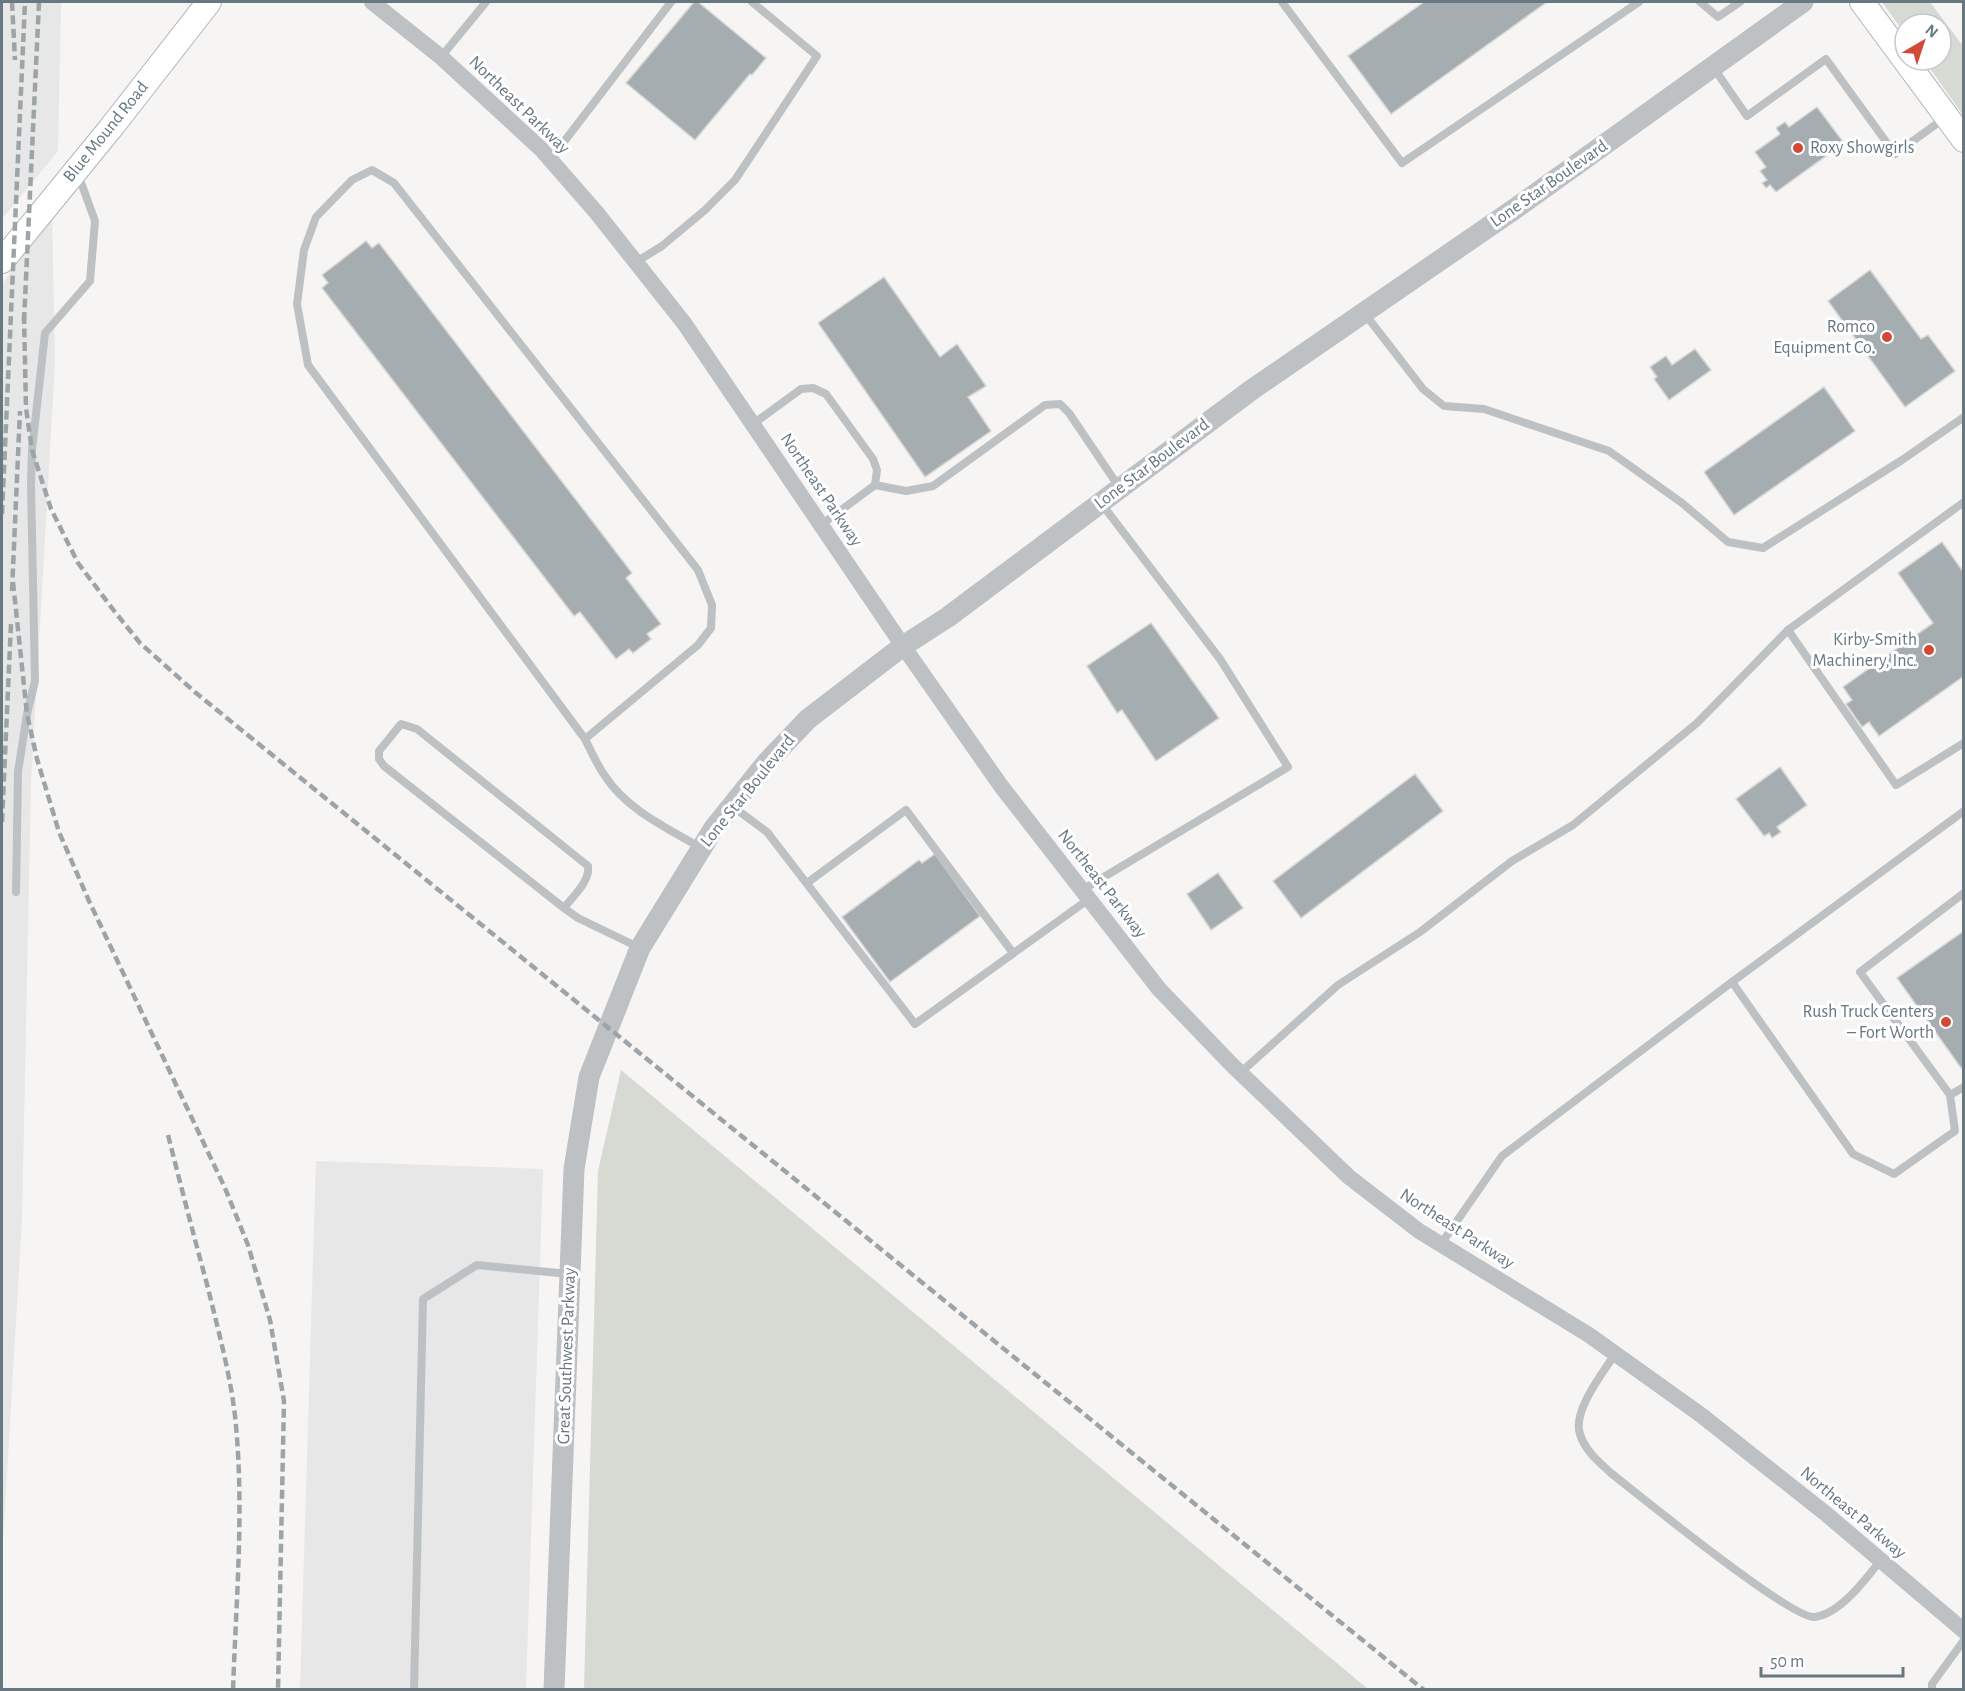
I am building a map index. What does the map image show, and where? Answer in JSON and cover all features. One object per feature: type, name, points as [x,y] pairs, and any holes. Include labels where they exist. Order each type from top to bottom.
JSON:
[{"type":"main road","name":"Blue Mound Road","points":[[2,261],[209,2]]},
{"type":"main road","points":[[1862,2],[1964,140]]},
{"type":"street","name":"Northeast Parkway","points":[[372,2],[441,57],[550,160],[596,212],[684,323],[1001,786],[1158,989],[1240,1073],[1349,1177],[1419,1232],[1589,1335],[1701,1415],[1825,1513],[1964,1631]]},
{"type":"street","name":"Lone Star Boulevard","points":[[609,1027],[640,948],[701,848],[767,762],[808,719],[903,646],[948,617],[1250,391],[1516,208],[1803,2]]},
{"type":"street","name":"Great Southwest Parkway","points":[[554,1689],[574,1169],[589,1077],[609,1027]]},
{"type":"lane","points":[[441,57],[486,2]]},
{"type":"lane","points":[[550,160],[671,2]]},
{"type":"lane","points":[[636,262],[679,232],[735,180],[817,56],[752,2]]},
{"type":"lane","points":[[1282,2],[1402,163],[1639,2]]},
{"type":"lane","points":[[1700,2],[1718,17],[1740,2]]},
{"type":"lane","points":[[1713,67],[1747,116],[1826,59],[1895,154],[1947,117]]},
{"type":"lane","points":[[16,892],[18,772],[27,714],[35,681],[32,450],[45,333],[90,281],[94,221],[76,169]]},
{"type":"lane","points":[[585,739],[698,645],[711,628],[712,605],[698,570],[394,183],[372,170],[352,180],[316,217],[304,250],[297,304],[308,365],[585,739],[605,776],[624,799],[652,819],[701,848]]},
{"type":"lane","points":[[1364,313],[1423,389],[1444,406],[1484,409],[1610,451],[1682,503],[1728,542],[1763,548],[1902,460],[1964,417]]},
{"type":"lane","points":[[753,424],[801,389],[813,388],[826,394],[873,459],[877,470],[875,485],[821,525]]},
{"type":"lane","points":[[875,485],[906,491],[933,486],[1044,405],[1060,404],[1070,413],[1120,488]]},
{"type":"lane","points":[[732,806],[767,832],[915,1024],[1013,953],[1085,895],[1288,767],[1220,659],[1101,502]]},
{"type":"lane","points":[[1240,1073],[1338,985],[1420,932],[1512,861],[1573,825],[1697,723],[1788,630],[1964,502]]},
{"type":"lane","points":[[1788,630],[1896,785],[1964,743]]},
{"type":"lane","points":[[564,908],[584,883],[589,874],[588,866],[417,729],[401,724],[379,751],[379,759],[384,766],[564,908],[578,918],[640,948]]},
{"type":"lane","points":[[807,883],[906,810],[1013,953]]},
{"type":"lane","points":[[1441,1244],[1502,1156],[1732,982],[1964,811]]},
{"type":"lane","points":[[1732,982],[1853,1154],[1894,1174],[1955,1131],[1950,1095],[1860,972],[1964,893]]},
{"type":"lane","points":[[1950,1095],[1964,1087]]},
{"type":"lane","points":[[414,1689],[423,1299],[477,1265],[570,1274]]},
{"type":"lane","points":[[1615,1354],[1582,1407],[1579,1420],[1579,1433],[1592,1456],[1612,1474],[1772,1596],[1803,1615],[1815,1617],[1826,1613],[1852,1597],[1880,1561]]},
{"type":"lane","points":[[1932,1689],[1932,1684],[1964,1640]]},
{"type":"shaded area","points":[[2,2],[61,2],[58,151],[2,219]]},
{"type":"shaded area","points":[[1882,2],[1930,2],[1938,12],[1893,12],[1893,17]]},
{"type":"shaded area","points":[[1953,33],[1963,46],[1963,115],[1933,72],[1953,72]]},
{"type":"shaded area","points":[[52,215],[55,362],[31,782],[22,1219],[2,1558],[2,284]]},
{"type":"shaded area","points":[[621,1070],[1368,1689],[584,1689],[598,1171]]},
{"type":"shaded area","points":[[316,1161],[543,1169],[526,1689],[300,1690]]},
{"type":"building","points":[[694,2],[698,2],[766,58],[695,140],[626,83]]},
{"type":"building","points":[[1424,2],[1547,2],[1391,114],[1348,56]]},
{"type":"building","name":"Roxy Showgirls","points":[[1817,107],[1844,143],[1776,192],[1770,185],[1766,188],[1762,183],[1767,180],[1760,171],[1766,167],[1755,152],[1780,134],[1776,128],[1785,122],[1789,127]]},
{"type":"building","points":[[366,241],[372,248],[379,243],[632,573],[626,578],[661,624],[647,634],[651,639],[633,653],[629,649],[616,659],[580,612],[574,616],[322,288],[328,283],[322,275]]},
{"type":"building","name":"Romco Equipment Co.","points":[[1870,270],[1921,339],[1928,335],[1955,371],[1905,407],[1828,301]]},
{"type":"building","points":[[884,277],[940,357],[957,344],[986,386],[968,397],[991,431],[925,477],[818,323]]},
{"type":"building","points":[[1695,349],[1711,370],[1669,400],[1654,379],[1657,377],[1650,367],[1666,356],[1672,365]]},
{"type":"building","points":[[1824,387],[1855,431],[1734,515],[1704,472]]},
{"type":"building","name":"Kirby-Smith Machinery, Inc.","points":[[1942,542],[1964,573],[1964,676],[1879,736],[1869,722],[1862,727],[1846,704],[1852,700],[1843,687],[1933,623],[1898,573]]},
{"type":"building","points":[[1151,623],[1219,718],[1156,761],[1122,710],[1117,713],[1087,666]]},
{"type":"building","points":[[1780,767],[1807,805],[1777,827],[1781,832],[1772,838],[1769,833],[1764,836],[1736,799]]},
{"type":"building","points":[[1415,774],[1443,811],[1301,918],[1273,881]]},
{"type":"building","points":[[935,854],[980,916],[890,982],[842,917],[919,860],[922,863]]},
{"type":"building","points":[[1218,873],[1243,908],[1211,930],[1187,894]]},
{"type":"building","name":"Rush Truck Centers – Fort Worth","points":[[1964,931],[1964,1066],[1961,1068],[1897,978]]},
{"type":"railway","points":[[12,2],[15,60]]},
{"type":"railway","points":[[2,514],[25,2]]},
{"type":"railway","points":[[24,321],[39,2]]},
{"type":"railway","points":[[24,315],[26,408],[32,450],[51,509],[78,563],[140,643],[196,693],[1424,1690]]},
{"type":"railway","points":[[12,591],[20,411]]},
{"type":"railway","points":[[13,582],[27,714],[37,759],[59,832],[89,901],[225,1188],[248,1245],[270,1320],[284,1401],[278,1690]]},
{"type":"railway","points":[[2,822],[11,624]]},
{"type":"railway","points":[[168,1135],[221,1340],[236,1426],[239,1525],[233,1690]]},
{"type":"place","name":"Roxy Showgirls","points":[[1798,148]]},
{"type":"place","name":"Romco Equipment Co.","points":[[1887,337]]},
{"type":"place","name":"Kirby-Smith Machinery, Inc.","points":[[1929,650]]},
{"type":"place","name":"Rush Truck Centers – Fort Worth","points":[[1946,1022]]}]
